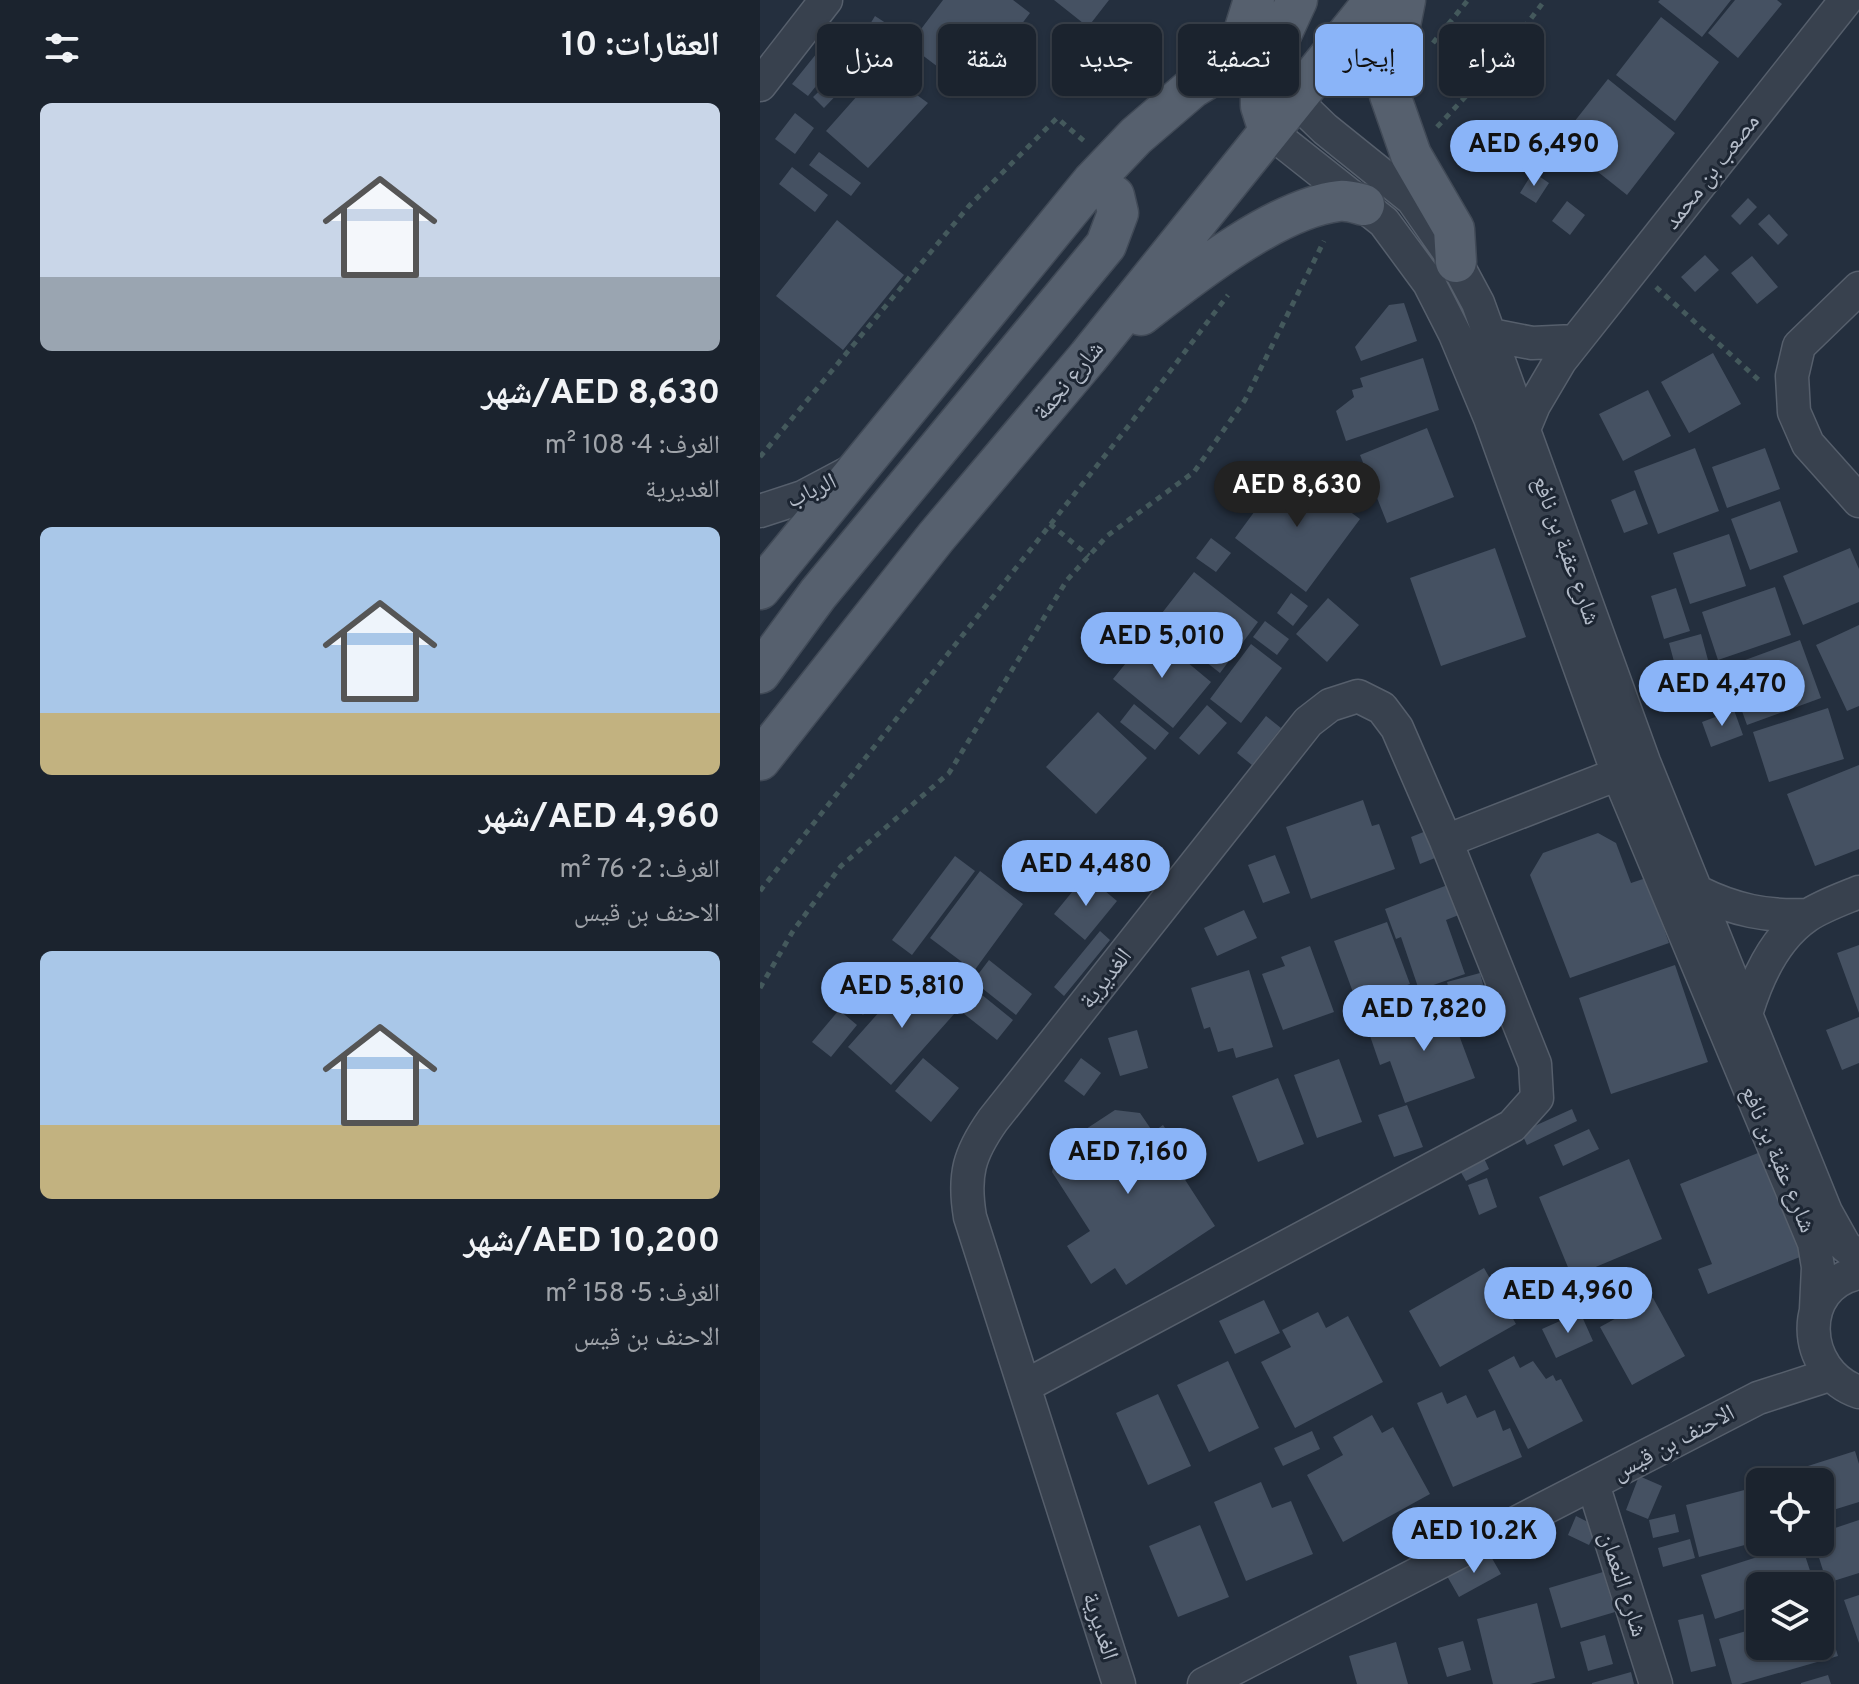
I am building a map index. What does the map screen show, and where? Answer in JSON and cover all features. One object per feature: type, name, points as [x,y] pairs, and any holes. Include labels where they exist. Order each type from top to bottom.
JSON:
[{"type":"main road","points":[[1247,24],[1254,0]]},
{"type":"main road","points":[[1286,24],[1297,0]]},
{"type":"main road","name":"شارع نجمة","points":[[760,760],[936,537],[1088,357],[1375,0]]},
{"type":"main road","points":[[1405,0],[1391,70],[1390,95],[1411,155],[1454,229],[1456,262]]},
{"type":"main road","points":[[760,589],[1102,172],[1136,136],[1183,96]]},
{"type":"main road","points":[[1261,96],[1269,131]]},
{"type":"main road","points":[[760,673],[818,594],[1106,245],[1118,213],[1114,196],[1102,172]]},
{"type":"main road","points":[[1088,357],[1179,286],[1277,221],[1299,210],[1354,203]]},
{"type":"street","points":[[760,85],[826,0]]},
{"type":"street","name":"مصعب بن محمد","points":[[1524,429],[1546,383],[1575,341],[1846,0]]},
{"type":"street","name":"شارع عقبة بن نافع","points":[[1289,96],[1412,199],[1456,262],[1478,303],[1644,762],[1826,1212],[1845,1246],[1859,1257]]},
{"type":"street","name":"شارع عقبة بن نافع","points":[[1269,131],[1354,203],[1384,222],[1429,283],[1455,334],[1490,418],[1618,774],[1814,1243],[1818,1267],[1814,1346]]},
{"type":"street","points":[[1859,288],[1799,346],[1792,376],[1794,412],[1808,444],[1859,501]]},
{"type":"street","points":[[1491,335],[1532,343],[1575,341]]},
{"type":"street","name":"الرباب","points":[[760,511],[803,497],[861,466]]},
{"type":"street","name":"الغديرية","points":[[1025,1386],[1512,1126],[1537,1098],[1535,1064],[1446,841],[1397,728],[1382,708],[1358,696],[1330,705],[1308,722],[993,1120],[977,1142],[969,1163],[965,1189],[970,1217],[1119,1684]]},
{"type":"street","points":[[1446,841],[1618,774]]},
{"type":"street","points":[[1698,892],[1724,905],[1751,913],[1807,915]]},
{"type":"street","points":[[1747,1011],[1755,984],[1768,958],[1786,935],[1807,915],[1859,892]]},
{"type":"street","points":[[1816,1309],[1830,1288],[1851,1274],[1859,1273]]},
{"type":"street","points":[[1814,1346],[1829,1375],[1858,1392]]},
{"type":"street","name":"الاحنف بن قيس","points":[[1758,1398],[1814,1346]]},
{"type":"street","name":"الاحنف بن قيس","points":[[1204,1684],[1758,1398],[1829,1375]]},
{"type":"street","name":"شارع النعمان","points":[[1593,1484],[1656,1684]]},
{"type":"path","points":[[1411,155],[1498,62],[1545,0]]},
{"type":"path","points":[[760,457],[969,206],[1057,118],[1102,172]]},
{"type":"path","points":[[760,988],[793,931],[841,866],[949,773],[1067,580],[1107,536],[1194,472],[1245,400],[1354,203]]},
{"type":"path","points":[[1635,268],[1794,412]]},
{"type":"path","points":[[760,891],[1235,286]]},
{"type":"path","points":[[1050,524],[1089,556]]},
{"type":"building","points":[[943,0],[1013,0],[1030,13],[1022,24],[938,24],[938,67],[922,55],[922,28]]},
{"type":"building","points":[[1054,0],[1109,0],[1090,24],[1084,24]]},
{"type":"building","points":[[1731,0],[1702,37],[1658,2]]},
{"type":"building","points":[[1735,0],[1777,0],[1782,4],[1738,58],[1708,33]]},
{"type":"building","points":[[875,16],[887,24],[870,24]]},
{"type":"building","points":[[1661,17],[1719,62],[1675,121],[1616,75]]},
{"type":"building","points":[[817,53],[817,85],[808,96],[792,84]]},
{"type":"building","points":[[1608,79],[1675,133],[1627,195],[1559,141]]},
{"type":"building","points":[[817,93],[817,96],[835,96],[824,108],[813,97]]},
{"type":"building","points":[[857,96],[918,96],[928,103],[868,168],[826,131]]},
{"type":"building","points":[[795,113],[814,128],[795,154],[775,139]]},
{"type":"building","points":[[819,152],[861,183],[851,196],[809,165]]},
{"type":"building","points":[[792,167],[828,195],[815,212],[779,184]]},
{"type":"building","points":[[1533,172],[1549,183],[1536,203],[1520,193]]},
{"type":"building","points":[[1748,198],[1757,207],[1740,225],[1731,216]]},
{"type":"building","points":[[1567,201],[1585,215],[1570,235],[1552,221]]},
{"type":"building","points":[[1769,214],[1788,235],[1778,245],[1758,224]]},
{"type":"building","points":[[837,220],[904,275],[843,350],[776,296]]},
{"type":"building","points":[[1705,255],[1719,270],[1695,292],[1681,277]]},
{"type":"building","points":[[1752,256],[1778,287],[1757,304],[1731,273]]},
{"type":"building","points":[[1404,303],[1417,341],[1361,361],[1355,347],[1389,305]]},
{"type":"building","points":[[1713,353],[1741,404],[1689,433],[1661,382]]},
{"type":"building","points":[[1423,358],[1439,410],[1346,441],[1336,411],[1354,397],[1352,390],[1363,387],[1360,378]]},
{"type":"building","points":[[1648,390],[1671,436],[1623,461],[1599,414]]},
{"type":"building","points":[[1427,428],[1454,497],[1387,523],[1360,455]]},
{"type":"building","points":[[1695,448],[1719,511],[1658,534],[1634,471]]},
{"type":"building","points":[[1765,448],[1780,489],[1727,508],[1712,467]]},
{"type":"building","points":[[1288,466],[1360,519],[1306,592],[1235,538]]},
{"type":"building","points":[[1635,490],[1648,524],[1624,533],[1611,500]]},
{"type":"building","points":[[1780,501],[1798,552],[1750,570],[1731,519]]},
{"type":"building","points":[[1729,534],[1746,586],[1690,604],[1673,553]]},
{"type":"building","points":[[1211,538],[1231,553],[1216,572],[1196,558]]},
{"type":"building","points":[[1495,548],[1526,637],[1441,666],[1410,578]]},
{"type":"building","points":[[1850,548],[1859,569],[1859,602],[1803,625],[1783,576]]},
{"type":"building","points":[[1194,572],[1258,622],[1220,673],[1155,622]]},
{"type":"building","points":[[1775,587],[1791,635],[1718,660],[1702,612]]},
{"type":"building","points":[[1676,588],[1690,631],[1664,639],[1651,596]]},
{"type":"building","points":[[1291,593],[1308,606],[1293,626],[1277,613]]},
{"type":"building","points":[[1328,598],[1359,625],[1327,662],[1296,634]]},
{"type":"building","points":[[1265,621],[1289,639],[1277,655],[1253,637]]},
{"type":"building","points":[[1859,625],[1859,706],[1847,711],[1816,645]]},
{"type":"building","points":[[1151,632],[1211,682],[1173,728],[1113,679]]},
{"type":"building","points":[[1701,634],[1708,660],[1676,669],[1669,643]]},
{"type":"building","points":[[1800,640],[1821,698],[1747,725],[1726,667]]},
{"type":"building","points":[[1251,644],[1282,668],[1241,723],[1210,699]]},
{"type":"building","points":[[1711,668],[1716,686],[1686,695],[1681,677]]},
{"type":"building","points":[[1134,704],[1169,733],[1155,750],[1120,722]]},
{"type":"building","points":[[1207,705],[1227,723],[1199,755],[1179,738]]},
{"type":"building","points":[[1828,708],[1844,759],[1769,782],[1753,732]]},
{"type":"building","points":[[1734,710],[1743,735],[1711,747],[1702,722]]},
{"type":"building","points":[[1098,712],[1147,758],[1096,814],[1046,767]]},
{"type":"building","points":[[1266,716],[1281,728],[1252,765],[1237,753]]},
{"type":"building","points":[[1859,765],[1859,849],[1815,866],[1787,794]]},
{"type":"building","points":[[1363,800],[1372,826],[1379,824],[1395,869],[1311,899],[1286,827]]},
{"type":"building","points":[[1426,831],[1435,858],[1420,864],[1411,837]]},
{"type":"building","points":[[1598,833],[1616,843],[1631,883],[1646,878],[1669,943],[1570,978],[1530,875],[1543,853]]},
{"type":"building","points":[[1275,855],[1290,893],[1263,903],[1248,865]]},
{"type":"building","points":[[955,856],[975,871],[912,955],[892,940]]},
{"type":"building","points":[[980,871],[1023,904],[974,971],[930,938]]},
{"type":"building","points":[[1086,875],[1117,901],[1085,940],[1054,914]]},
{"type":"building","points":[[1458,881],[1469,911],[1446,920],[1465,974],[1419,990],[1401,937],[1396,939],[1385,909]]},
{"type":"building","points":[[1244,910],[1257,938],[1217,956],[1204,928]]},
{"type":"building","points":[[1387,922],[1410,984],[1357,1003],[1334,941]]},
{"type":"building","points":[[1100,931],[1110,940],[1064,996],[1054,987]]},
{"type":"building","points":[[1859,945],[1859,1013],[1837,953]]},
{"type":"building","points":[[1310,946],[1334,1012],[1283,1030],[1262,974],[1285,966],[1281,957]]},
{"type":"building","points":[[989,960],[1032,994],[1016,1015],[973,981]]},
{"type":"building","points":[[1675,965],[1708,1062],[1611,1094],[1579,998]]},
{"type":"building","points":[[1249,970],[1273,1047],[1236,1058],[1233,1048],[1218,1052],[1210,1027],[1204,1029],[1191,988]]},
{"type":"building","points":[[955,973],[1013,1020],[997,1040],[939,994]]},
{"type":"building","points":[[1480,973],[1491,1013],[1457,1021],[1447,982]]},
{"type":"building","points":[[913,974],[955,1013],[891,1085],[848,1047]]},
{"type":"building","points":[[871,977],[886,991],[863,1015],[848,1000]]},
{"type":"building","points":[[1447,1003],[1475,1078],[1405,1103],[1390,1061],[1380,1065],[1369,1033]]},
{"type":"building","points":[[839,1010],[857,1025],[831,1057],[812,1042]]},
{"type":"building","points":[[1859,1017],[1859,1063],[1842,1070],[1826,1030]]},
{"type":"building","points":[[1137,1030],[1148,1068],[1120,1076],[1108,1038]]},
{"type":"building","points":[[923,1058],[959,1088],[931,1122],[895,1091]]},
{"type":"building","points":[[1081,1058],[1101,1073],[1084,1096],[1064,1081]]},
{"type":"building","points":[[1339,1059],[1362,1122],[1317,1138],[1294,1075]]},
{"type":"building","points":[[1278,1078],[1304,1144],[1258,1162],[1232,1096]]},
{"type":"building","points":[[1407,1105],[1423,1147],[1394,1157],[1378,1115]]},
{"type":"building","points":[[1572,1109],[1577,1121],[1527,1145],[1521,1132]]},
{"type":"building","points":[[1115,1110],[1140,1113],[1153,1132],[1163,1125],[1190,1165],[1180,1172],[1215,1226],[1126,1285],[1115,1268],[1091,1284],[1067,1246],[1090,1231],[1052,1172],[1057,1148]]},
{"type":"building","points":[[1589,1129],[1599,1149],[1563,1166],[1554,1145]]},
{"type":"building","points":[[1763,1151],[1805,1255],[1708,1294],[1698,1269],[1712,1264],[1680,1184]]},
{"type":"building","points":[[1483,1156],[1489,1169],[1466,1181],[1459,1169]]},
{"type":"building","points":[[1629,1159],[1662,1239],[1572,1277],[1539,1197]]},
{"type":"building","points":[[1487,1178],[1497,1207],[1479,1215],[1468,1185]]},
{"type":"building","points":[[1484,1268],[1516,1324],[1440,1367],[1409,1311]]},
{"type":"building","points":[[1653,1298],[1685,1356],[1632,1385],[1600,1327]]},
{"type":"building","points":[[1264,1300],[1280,1333],[1235,1354],[1219,1321]]},
{"type":"building","points":[[1318,1312],[1326,1328],[1348,1316],[1383,1382],[1295,1428],[1261,1362],[1291,1347],[1282,1330]]},
{"type":"building","points":[[1580,1312],[1593,1341],[1556,1358],[1542,1329]]},
{"type":"building","points":[[1514,1356],[1520,1368],[1533,1361],[1546,1379],[1553,1375],[1556,1381],[1561,1379],[1583,1421],[1528,1449],[1488,1370]]},
{"type":"building","points":[[1228,1361],[1259,1428],[1209,1452],[1177,1385]]},
{"type":"building","points":[[1442,1392],[1447,1404],[1466,1395],[1477,1418],[1495,1410],[1503,1431],[1510,1428],[1522,1457],[1453,1487],[1417,1403]]},
{"type":"building","points":[[1158,1394],[1191,1466],[1148,1485],[1116,1413]]},
{"type":"building","points":[[1372,1415],[1382,1433],[1393,1427],[1430,1494],[1343,1542],[1307,1475],[1343,1455],[1333,1437]]},
{"type":"building","points":[[1312,1431],[1320,1449],[1283,1466],[1274,1448]]},
{"type":"building","points":[[1855,1451],[1859,1464],[1859,1502],[1834,1510],[1834,1468],[1802,1468]]},
{"type":"building","points":[[1639,1476],[1662,1486],[1648,1519],[1626,1510]]},
{"type":"building","points":[[1261,1482],[1272,1508],[1291,1501],[1313,1554],[1246,1581],[1214,1502]]},
{"type":"building","points":[[1746,1490],[1746,1545],[1699,1557],[1686,1505]]},
{"type":"building","points":[[1675,1514],[1679,1532],[1653,1538],[1649,1520]]},
{"type":"building","points":[[1576,1516],[1598,1527],[1589,1545],[1568,1535]]},
{"type":"building","points":[[1859,1520],[1859,1573],[1834,1581],[1834,1572],[1824,1572],[1818,1556],[1834,1556],[1834,1528]]},
{"type":"building","points":[[1200,1525],[1229,1597],[1178,1617],[1149,1546]]},
{"type":"building","points":[[1690,1539],[1695,1558],[1663,1567],[1658,1548]]},
{"type":"building","points":[[1489,1553],[1501,1574],[1459,1597],[1447,1576]]},
{"type":"building","points":[[1760,1556],[1805,1556],[1810,1572],[1746,1572],[1746,1609],[1715,1619],[1701,1575]]},
{"type":"building","points":[[1603,1572],[1615,1612],[1561,1628],[1549,1588]]},
{"type":"building","points":[[1859,1595],[1859,1643],[1844,1600]]},
{"type":"building","points":[[1537,1603],[1555,1678],[1530,1684],[1493,1684],[1477,1619]]},
{"type":"building","points":[[1703,1614],[1716,1666],[1691,1672],[1678,1620]]},
{"type":"building","points":[[1746,1631],[1746,1660],[1824,1660],[1732,1684],[1719,1639]]},
{"type":"building","points":[[1605,1635],[1613,1664],[1588,1671],[1580,1642]]},
{"type":"building","points":[[1463,1641],[1471,1670],[1447,1677],[1438,1648]]},
{"type":"building","points":[[1396,1642],[1408,1684],[1357,1684],[1349,1656]]},
{"type":"building","points":[[1631,1672],[1634,1684],[1592,1684],[1592,1683]]},
{"type":"building","points":[[1828,1675],[1831,1684],[1801,1684],[1801,1683]]}]
